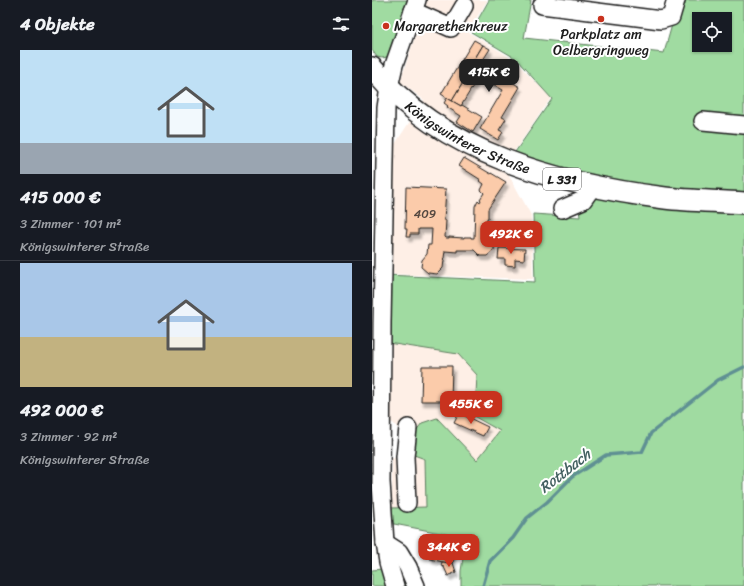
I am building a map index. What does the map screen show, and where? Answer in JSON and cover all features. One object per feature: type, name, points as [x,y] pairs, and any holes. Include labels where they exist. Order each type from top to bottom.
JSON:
[{"type":"main road","name":"Königswinterer Straße","points":[[372,68],[389,87],[415,110],[443,130],[464,142],[505,160],[542,173],[593,186],[626,192],[666,198],[744,203]]},
{"type":"street","points":[[542,5],[661,20],[671,17],[676,0]]},
{"type":"street","points":[[395,586],[388,562],[385,543],[381,482],[384,418],[382,315],[386,103],[394,65],[415,6],[451,28],[464,6]]},
{"type":"street","points":[[702,121],[744,125]]},
{"type":"street","points":[[385,128],[399,137]]},
{"type":"street","points":[[562,210],[583,200],[593,186]]},
{"type":"street","points":[[407,503],[405,457],[408,428]]},
{"type":"street","points":[[385,543],[399,552],[408,567],[416,586]]},
{"type":"shaded area","points":[[427,0],[487,0],[468,32],[513,59],[551,98],[504,166],[531,215],[533,279],[387,274],[391,150],[424,100],[400,82]]},
{"type":"shaded area","points":[[388,343],[458,354],[477,375],[477,394],[460,408],[500,431],[477,460],[437,418],[414,455],[425,459],[426,507],[392,508],[392,459],[399,455],[402,433],[393,423],[386,422]]},
{"type":"green space","points":[[372,0],[408,0],[392,51],[387,57],[377,57],[372,50]]},
{"type":"green space","points":[[489,0],[531,0],[524,38],[664,53],[679,0],[744,0],[744,197],[581,182],[513,155],[552,99],[515,58],[471,32]]},
{"type":"green space","points":[[578,194],[744,211],[744,586],[461,586],[461,571],[466,538],[389,523],[392,508],[426,507],[425,459],[414,455],[412,436],[422,423],[437,418],[477,460],[500,431],[459,408],[476,394],[477,375],[458,354],[388,343],[386,275],[535,282],[533,214],[580,217]]},
{"type":"green space","points":[[404,567],[413,586],[372,586],[372,570]]},
{"type":"building","points":[[474,40],[483,45],[468,70],[470,71],[452,101],[441,94]]},
{"type":"building","points":[[483,45],[490,49],[481,63],[520,87],[502,117],[506,119],[499,130],[503,132],[498,140],[480,129],[503,90],[479,76],[461,106],[452,101],[470,71],[468,70]]},
{"type":"building","points":[[447,98],[482,117],[473,132],[457,122],[461,116],[447,107],[448,106],[444,103]]},
{"type":"building","points":[[464,158],[506,182],[488,209],[487,236],[494,242],[494,250],[487,256],[480,256],[474,250],[457,250],[457,252],[445,251],[443,268],[437,274],[428,273],[421,267],[422,260],[427,254],[428,245],[431,245],[432,229],[418,229],[418,234],[410,234],[410,237],[406,237],[406,187],[446,189],[444,220],[446,220],[445,237],[474,238],[475,206],[478,200],[480,202],[480,199],[484,193],[481,190],[484,184],[480,181],[481,180],[459,166]]},
{"type":"building","points":[[499,248],[525,249],[524,260],[515,259],[515,266],[505,265],[505,259],[498,259]]},
{"type":"building","points":[[422,366],[452,366],[451,401],[421,401]]},
{"type":"building","points":[[459,413],[488,427],[483,436],[454,423]]},
{"type":"building","points":[[446,543],[456,545],[455,549],[445,546]]},
{"type":"building","points":[[434,544],[450,548],[447,563],[430,559]]},
{"type":"building","points":[[450,548],[455,549],[453,563],[447,562]]},
{"type":"building","points":[[442,562],[453,563],[456,572],[448,576],[444,567],[441,566]]},
{"type":"waterway","name":"Rottbach","points":[[483,586],[490,561],[513,538],[527,518],[547,502],[572,477],[606,455],[642,452],[651,433],[718,380],[744,367]]},
{"type":"place","name":"Parkplatz am Oelbergringweg","points":[[601,19]]},
{"type":"place","name":"Margarethenkreuz","points":[[386,26]]}]
